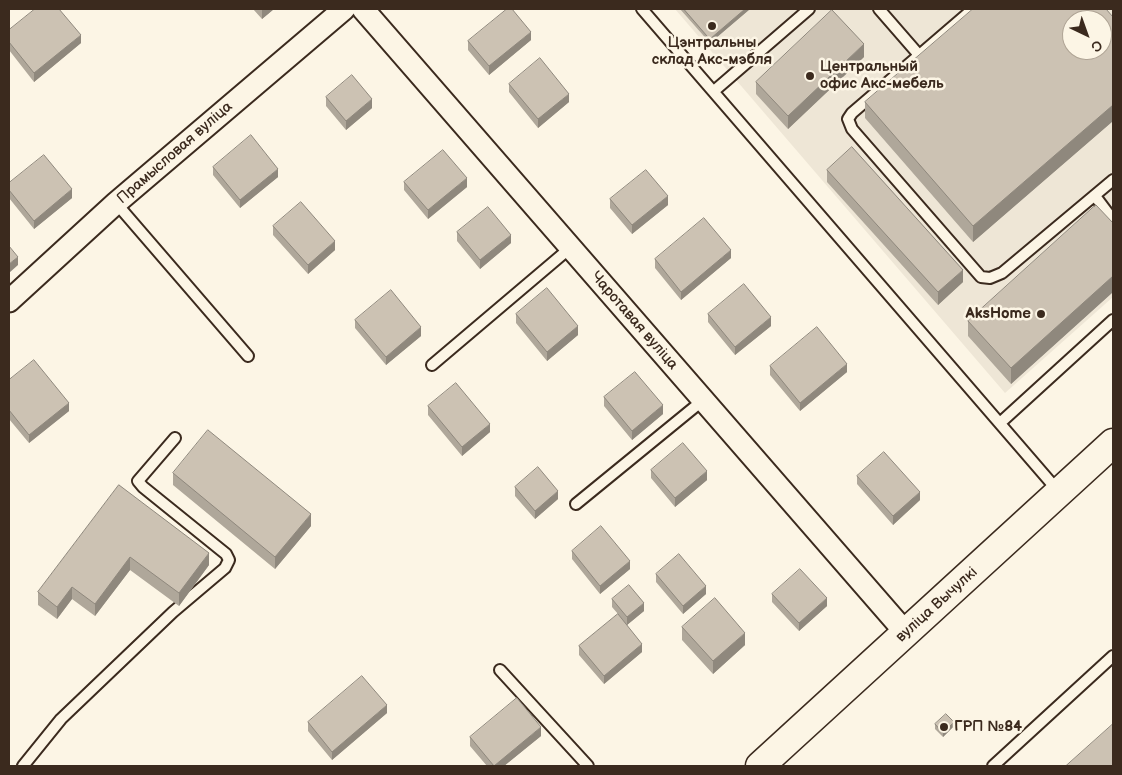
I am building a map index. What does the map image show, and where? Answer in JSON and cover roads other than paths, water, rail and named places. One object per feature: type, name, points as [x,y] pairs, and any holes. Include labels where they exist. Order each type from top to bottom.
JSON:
[{"type":"street","name":"Прамысловая вуліца","points":[[9,301],[116,203],[344,9]]},
{"type":"street","name":"Чаротавая вуліца","points":[[363,9],[702,401],[906,633]]},
{"type":"street","name":"вуліца Вычулкі","points":[[760,766],[1113,443]]},
{"type":"lane","points":[[642,9],[1059,493]]},
{"type":"lane","points":[[714,91],[809,9]]},
{"type":"lane","points":[[878,9],[919,55]]},
{"type":"lane","points":[[973,9],[852,113],[848,120],[852,129],[981,277],[990,278],[1002,273],[1113,180]]},
{"type":"lane","points":[[1095,196],[1113,220]]},
{"type":"lane","points":[[116,203],[248,356]]},
{"type":"lane","points":[[432,365],[570,248]]},
{"type":"lane","points":[[1000,423],[1113,320]]},
{"type":"lane","points":[[576,504],[702,401]]},
{"type":"lane","points":[[23,766],[61,719],[173,612],[225,568],[230,560],[226,554],[138,481],[175,438]]},
{"type":"lane","points":[[994,766],[1113,656]]},
{"type":"lane","points":[[500,670],[588,766]]},
{"type":"place","name":"Цэнтральны склад Акс-мэбля","points":[[712,26]]},
{"type":"place","name":"Центральный офис Акс-мебель","points":[[810,76]]},
{"type":"place","name":"AksHome","points":[[1041,314]]},
{"type":"place","name":"ГРП №84","points":[[944,727]]}]
